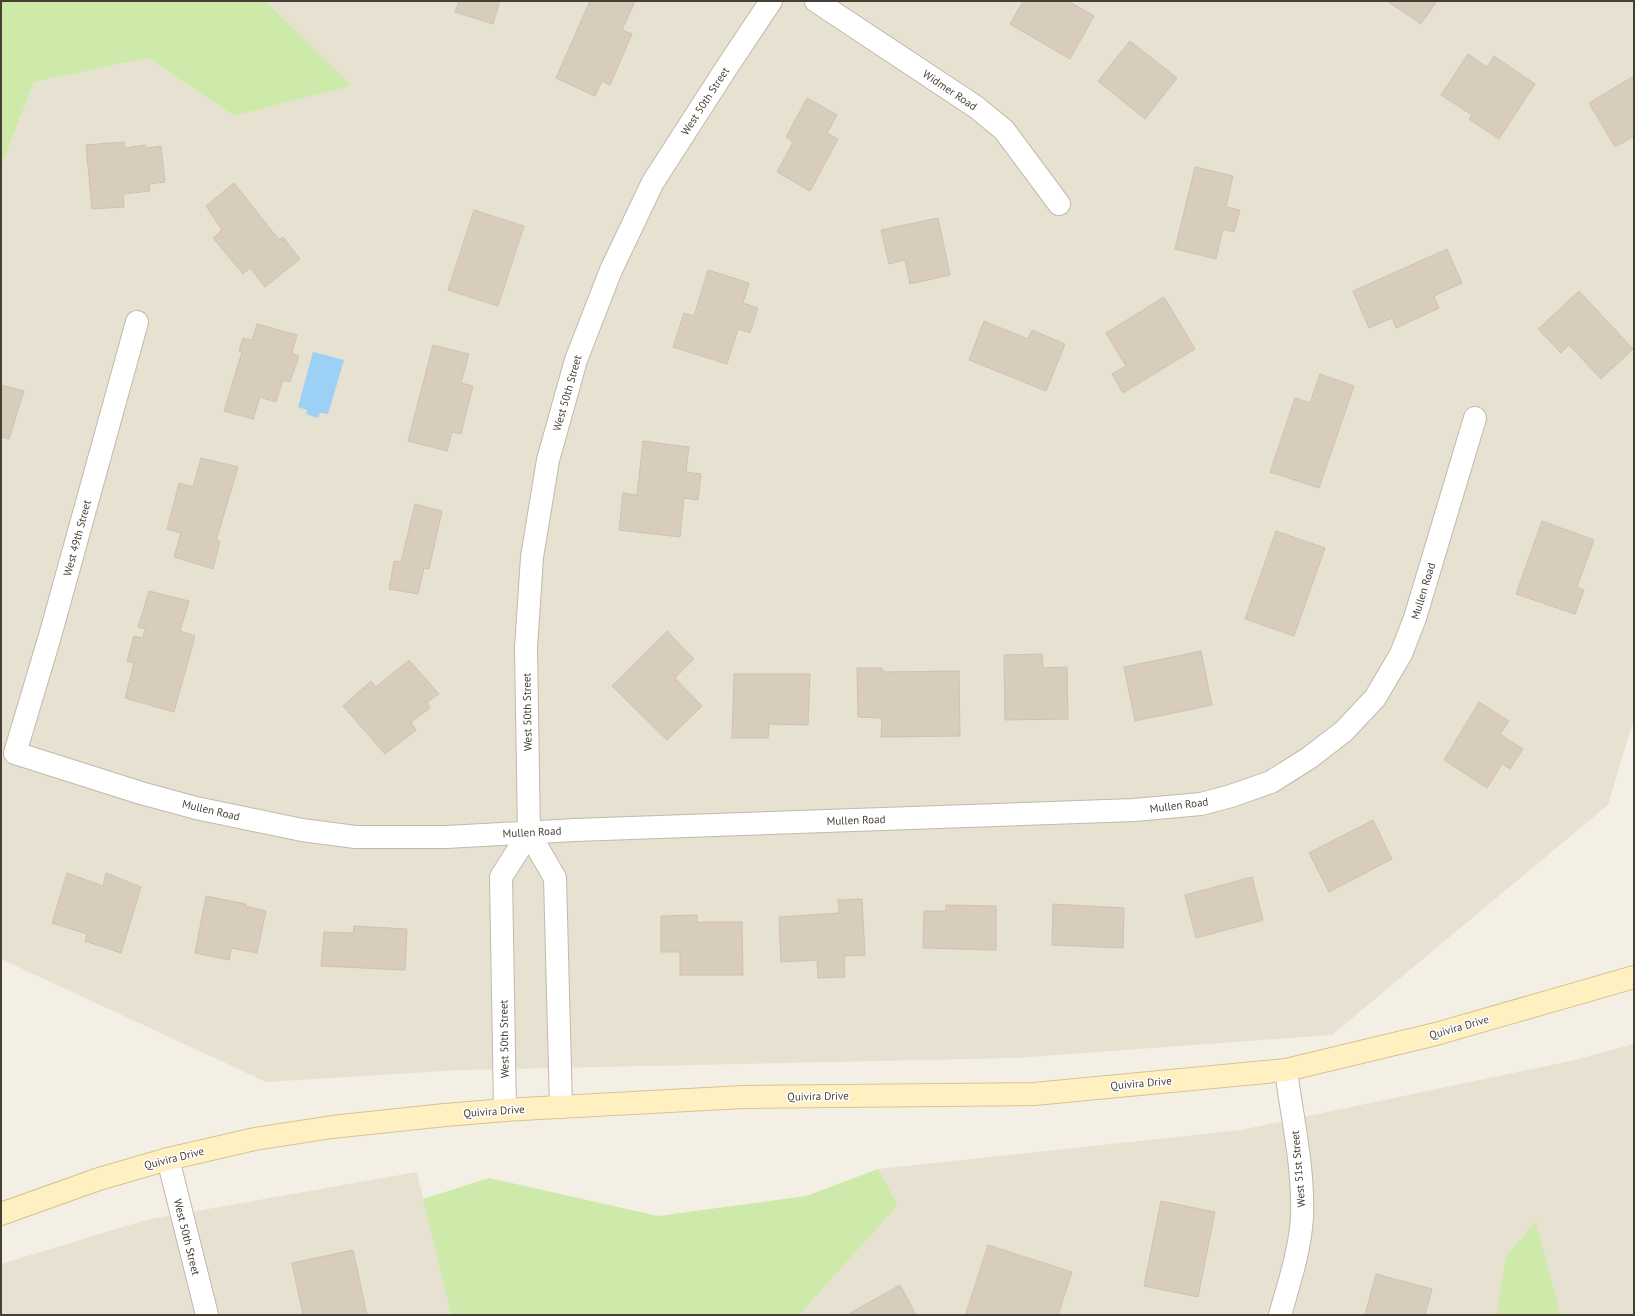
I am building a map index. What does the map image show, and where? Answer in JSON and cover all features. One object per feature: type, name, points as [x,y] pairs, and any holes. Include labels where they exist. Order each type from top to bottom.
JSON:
[{"type":"main road","name":"Quivira Drive","points":[[1,1214],[99,1179],[168,1159],[255,1139],[332,1127],[505,1110],[743,1097],[1034,1094],[1286,1070],[1436,1034],[1634,977]]},
{"type":"street","name":"West 50th Street","points":[[561,1107],[555,878],[529,832],[526,648],[532,557],[548,460],[576,360],[611,270],[653,182],[771,1]]},
{"type":"street","name":"Widmer Road","points":[[816,1],[976,107],[1004,130],[1059,204]]},
{"type":"street","name":"West 49th Street","points":[[15,753],[50,636],[137,322]]},
{"type":"street","name":"Mullen Road","points":[[15,753],[148,795],[196,808],[302,830],[355,837],[447,837],[598,829],[1134,810],[1200,804],[1232,796],[1271,782],[1309,758],[1344,731],[1375,698],[1401,654],[1415,618],[1475,418]]},
{"type":"street","name":"West 50th Street","points":[[505,1110],[501,877],[529,832]]},
{"type":"street","name":"West 51st Street","points":[[1280,1315],[1298,1252],[1302,1218],[1302,1183],[1286,1070]]},
{"type":"street","name":"West 50th Street","points":[[168,1159],[207,1315]]},
{"type":"shaded area","points":[[266,1],[1634,1],[1634,718],[1608,805],[1332,1035],[1015,1058],[461,1070],[266,1082],[1,959],[1,167],[34,82],[148,58],[234,116],[350,86]]},
{"type":"shaded area","points":[[1634,1044],[1634,1315],[1561,1315],[1536,1223],[1506,1256],[1496,1315],[799,1315],[898,1205],[878,1169],[1241,1130],[1575,1060]]},
{"type":"shaded area","points":[[417,1172],[451,1315],[1,1315],[1,1264],[146,1220]]},
{"type":"green space","points":[[1,1],[266,1],[351,86],[234,116],[148,58],[34,82],[1,167]]},
{"type":"green space","points":[[878,1169],[898,1205],[799,1315],[451,1315],[423,1199],[489,1178],[658,1216],[806,1196]]},
{"type":"green space","points":[[1536,1222],[1561,1315],[1496,1315],[1506,1256]]},
{"type":"water","points":[[313,352],[344,360],[328,414],[320,413],[318,418],[306,414],[307,410],[298,407]]},
{"type":"building","points":[[459,1],[500,1],[493,24],[455,12]]},
{"type":"building","points":[[590,1],[635,1],[622,30],[632,34],[610,85],[602,81],[595,96],[556,78]]},
{"type":"building","points":[[1023,1],[1068,1],[1094,16],[1070,59],[1010,24]]},
{"type":"building","points":[[1387,1],[1437,1],[1421,24]]},
{"type":"building","points":[[1130,41],[1177,78],[1145,119],[1098,81]]},
{"type":"building","points":[[1468,54],[1487,67],[1494,56],[1535,84],[1499,139],[1469,119],[1472,115],[1441,95]]},
{"type":"building","points":[[1634,76],[1634,136],[1615,147],[1589,103]]},
{"type":"building","points":[[807,98],[837,115],[827,133],[838,139],[810,191],[777,172],[793,142],[786,137]]},
{"type":"building","points":[[124,142],[125,148],[145,145],[146,148],[161,146],[165,182],[149,184],[150,191],[123,194],[124,207],[92,209],[86,145]]},
{"type":"building","points":[[1195,167],[1233,176],[1226,207],[1240,210],[1234,232],[1223,229],[1216,259],[1175,249]]},
{"type":"building","points":[[234,183],[279,240],[283,237],[300,259],[265,287],[250,268],[243,274],[213,238],[222,230],[206,206]]},
{"type":"building","points":[[474,210],[524,226],[498,306],[448,290]]},
{"type":"building","points":[[938,218],[950,275],[910,284],[905,260],[889,264],[881,230]]},
{"type":"building","points":[[1447,249],[1462,283],[1434,296],[1439,308],[1396,328],[1392,318],[1369,328],[1353,291]]},
{"type":"building","points":[[708,270],[749,283],[743,303],[758,308],[750,333],[738,329],[727,364],[673,347],[684,313],[694,316]]},
{"type":"building","points":[[1579,291],[1633,349],[1601,379],[1569,345],[1561,353],[1538,329]]},
{"type":"building","points":[[1164,297],[1195,349],[1123,393],[1112,374],[1126,366],[1106,333]]},
{"type":"building","points":[[984,321],[1028,339],[1032,330],[1065,344],[1046,391],[969,360]]},
{"type":"building","points":[[257,324],[297,335],[292,353],[299,356],[290,382],[283,380],[276,402],[260,397],[253,419],[224,411],[242,352],[239,351],[243,338],[252,340]]},
{"type":"building","points":[[433,345],[469,354],[461,383],[473,386],[461,434],[452,432],[447,451],[408,441]]},
{"type":"building","points":[[1320,374],[1354,386],[1319,488],[1270,472],[1295,398],[1310,403]]},
{"type":"building","points":[[1,385],[24,391],[9,439],[1,437]]},
{"type":"building","points":[[643,441],[689,447],[686,472],[701,474],[698,500],[684,498],[680,537],[619,530],[623,493],[637,495]]},
{"type":"building","points":[[201,458],[238,467],[216,541],[220,541],[213,569],[174,557],[181,533],[167,529],[179,483],[193,487]]},
{"type":"building","points":[[415,504],[442,511],[429,569],[424,568],[418,594],[389,589],[394,561],[401,562]]},
{"type":"building","points":[[1542,521],[1594,540],[1577,587],[1584,590],[1575,614],[1516,594]]},
{"type":"building","points":[[1276,531],[1325,548],[1294,636],[1245,619]]},
{"type":"building","points":[[149,591],[189,601],[180,631],[195,636],[174,712],[125,698],[134,663],[127,661],[134,636],[143,638],[145,629],[138,627]]},
{"type":"building","points":[[667,631],[694,659],[675,678],[702,706],[667,740],[612,686]]},
{"type":"building","points":[[1201,651],[1212,705],[1135,721],[1124,667]]},
{"type":"building","points":[[1042,654],[1043,668],[1067,667],[1068,719],[1005,720],[1004,655]]},
{"type":"building","points":[[409,660],[439,694],[427,702],[430,708],[411,722],[416,730],[385,754],[343,706],[371,681],[376,687]]},
{"type":"building","points":[[857,668],[882,668],[883,672],[959,671],[960,736],[881,737],[882,718],[858,717]]},
{"type":"building","points":[[734,674],[810,674],[808,725],[769,724],[768,738],[732,738]]},
{"type":"building","points":[[1479,702],[1509,721],[1500,734],[1523,749],[1510,769],[1502,764],[1487,788],[1444,760]]},
{"type":"building","points":[[1373,820],[1392,859],[1329,892],[1309,853]]},
{"type":"building","points":[[67,873],[103,886],[106,873],[141,887],[121,953],[85,941],[87,934],[52,923]]},
{"type":"building","points":[[1252,877],[1263,920],[1196,938],[1185,895]]},
{"type":"building","points":[[206,896],[246,904],[245,906],[266,911],[257,953],[231,948],[229,960],[195,953]]},
{"type":"building","points":[[862,899],[865,955],[844,956],[845,977],[818,978],[817,960],[781,962],[779,917],[839,913],[838,900]]},
{"type":"building","points":[[1053,904],[1124,908],[1123,948],[1052,945]]},
{"type":"building","points":[[946,905],[996,906],[996,950],[923,948],[924,911],[946,911]]},
{"type":"building","points":[[697,915],[697,922],[742,922],[743,975],[680,975],[680,952],[661,952],[661,916]]},
{"type":"building","points":[[354,926],[407,929],[405,970],[321,966],[324,932],[353,933]]},
{"type":"building","points":[[1161,1201],[1215,1212],[1198,1297],[1144,1286]]},
{"type":"building","points":[[988,1245],[1072,1272],[1058,1315],[972,1315],[966,1313]]},
{"type":"building","points":[[353,1250],[367,1315],[303,1315],[292,1263]]},
{"type":"building","points":[[1376,1274],[1432,1289],[1425,1315],[1365,1315]]},
{"type":"building","points":[[900,1285],[916,1315],[847,1315]]}]
